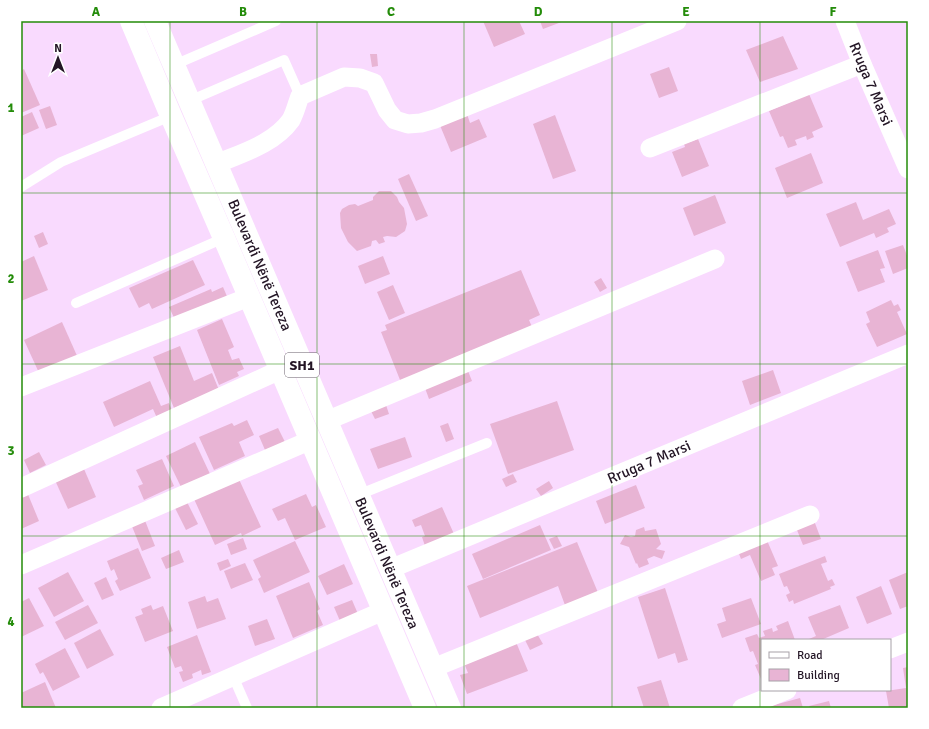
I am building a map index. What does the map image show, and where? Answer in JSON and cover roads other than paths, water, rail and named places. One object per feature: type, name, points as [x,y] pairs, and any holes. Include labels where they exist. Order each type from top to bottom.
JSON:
[{"type":"main road","name":"Bulevardi Nënë Tereza","points":[[131,21],[426,708]]},
{"type":"main road","name":"Bulevardi Nënë Tereza","points":[[155,21],[450,708]]},
{"type":"street","points":[[216,164],[258,147],[277,135],[291,119],[300,96],[344,77],[360,78],[374,83],[387,110],[395,120],[408,124],[421,123],[435,119],[677,21]]},
{"type":"street","name":"Rruga 7 Marsi","points":[[845,21],[862,64],[908,168]]},
{"type":"street","points":[[650,148],[862,64]]},
{"type":"street","points":[[326,421],[715,259]]},
{"type":"street","points":[[21,387],[249,297]]},
{"type":"street","name":"Rruga 7 Marsi","points":[[390,569],[908,354]]},
{"type":"street","points":[[21,488],[280,370]]},
{"type":"street","points":[[21,565],[311,440]]},
{"type":"street","points":[[433,668],[810,515]]},
{"type":"street","points":[[161,708],[384,611]]},
{"type":"street","points":[[891,649],[908,642]]},
{"type":"street","points":[[742,708],[784,691]]},
{"type":"lane","points":[[174,65],[276,21]]},
{"type":"lane","points":[[189,101],[284,60],[300,96]]},
{"type":"lane","points":[[21,187],[61,162],[171,116]]},
{"type":"lane","points":[[76,303],[224,238]]},
{"type":"lane","points":[[358,495],[487,443]]},
{"type":"lane","points":[[233,676],[247,708]]}]
